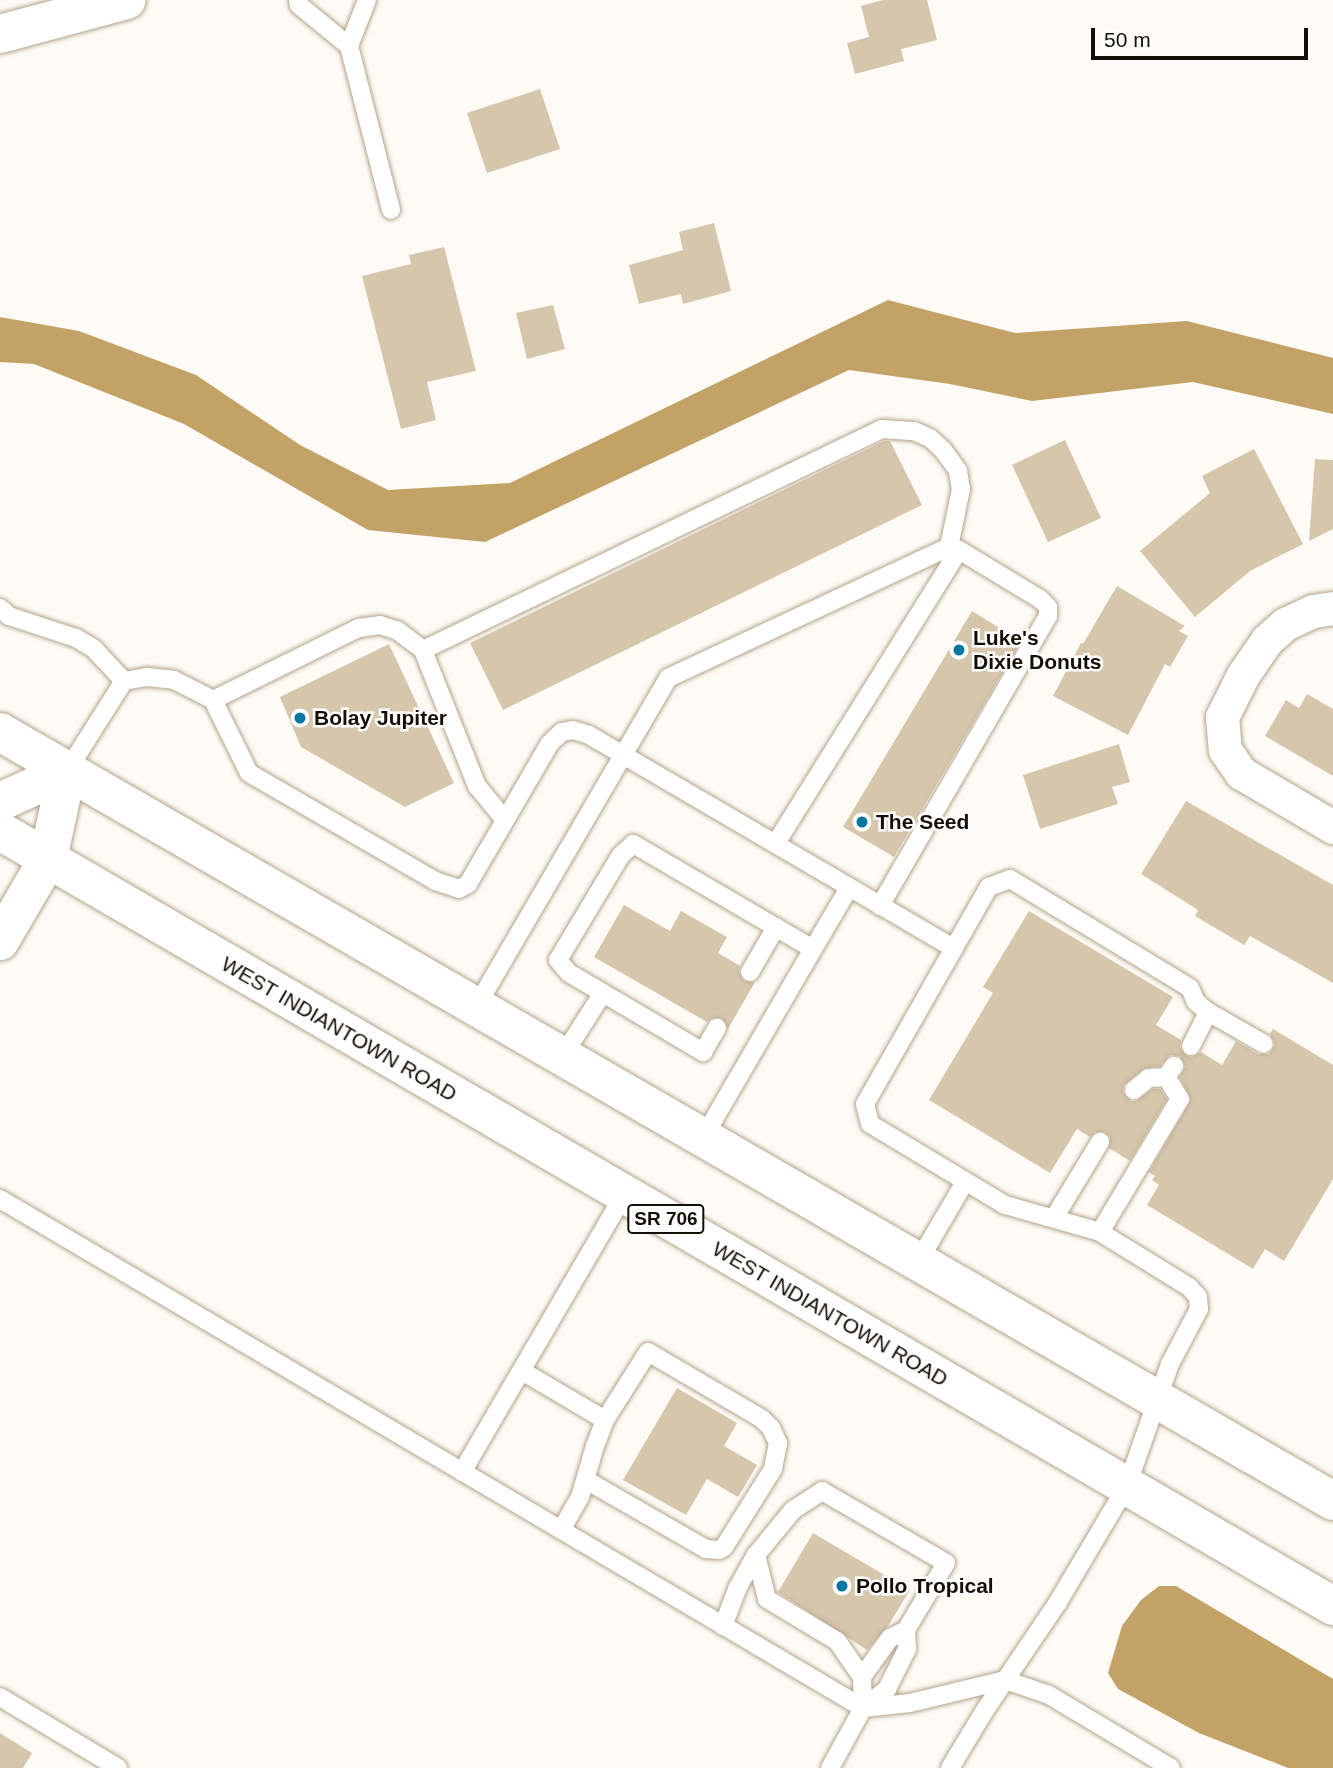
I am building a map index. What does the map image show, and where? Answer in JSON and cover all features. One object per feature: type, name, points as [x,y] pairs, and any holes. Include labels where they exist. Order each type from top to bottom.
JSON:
[{"type":"main road","points":[[0,34],[127,0]]},
{"type":"main road","points":[[0,732],[1333,1501]]},
{"type":"main road","points":[[0,803],[67,771]]},
{"type":"main road","points":[[0,941],[48,859],[67,771]]},
{"type":"main road","name":"WEST INDIANTOWN ROAD","points":[[0,831],[1333,1606]]},
{"type":"street","points":[[1333,608],[1313,611],[1285,624],[1267,640],[1243,675],[1222,717],[1225,750],[1241,774],[1333,827]]},
{"type":"lane","points":[[298,0],[299,5],[349,46]]},
{"type":"lane","points":[[367,0],[349,46],[391,211]]},
{"type":"lane","points":[[423,650],[882,429],[915,431],[930,438],[958,471],[961,489],[954,549],[776,843]]},
{"type":"lane","points":[[476,1007],[668,678],[954,549]]},
{"type":"lane","points":[[880,905],[1048,616],[1048,607],[1040,598],[954,549]]},
{"type":"lane","points":[[0,608],[9,616],[76,638],[94,649],[124,681]]},
{"type":"lane","points":[[213,700],[359,628],[380,625],[398,631],[423,650],[477,786],[506,820]]},
{"type":"lane","points":[[67,771],[124,681],[147,677],[174,680],[213,700],[249,773],[449,888],[459,888],[468,884],[550,743],[562,732],[573,730],[589,736],[954,948]]},
{"type":"lane","points":[[717,1028],[703,1052],[569,973],[558,960],[621,855],[633,844],[813,949]]},
{"type":"lane","points":[[952,1767],[1005,1680],[1058,1602],[1126,1486],[1170,1364],[1199,1309],[1198,1297],[1189,1287],[1100,1232],[1004,1205],[870,1124],[865,1104],[989,887],[1010,879],[1190,988],[1196,1002],[1208,1012],[1264,1044]]},
{"type":"lane","points":[[703,1138],[849,888]]},
{"type":"lane","points":[[750,972],[776,927]]},
{"type":"lane","points":[[562,1057],[603,993]]},
{"type":"lane","points":[[1191,1046],[1208,1012]]},
{"type":"lane","points":[[1100,1232],[1180,1099],[1170,1071],[1149,1078],[1133,1090]]},
{"type":"lane","points":[[1054,1218],[1100,1142]]},
{"type":"lane","points":[[918,1262],[965,1182]]},
{"type":"lane","points":[[462,1472],[624,1195]]},
{"type":"lane","points":[[0,1199],[863,1708],[910,1703],[1005,1680],[1049,1695],[1171,1768]]},
{"type":"lane","points":[[561,1530],[580,1497],[605,1420],[648,1352],[767,1423],[778,1443],[773,1469],[724,1547],[715,1551],[706,1549],[586,1480]]},
{"type":"lane","points":[[522,1371],[605,1420]]},
{"type":"lane","points":[[723,1626],[737,1589],[756,1555],[793,1510],[822,1491],[946,1563],[906,1630],[890,1639],[862,1677]]},
{"type":"lane","points":[[756,1555],[767,1599],[837,1641],[862,1677],[863,1708]]},
{"type":"lane","points":[[830,1768],[863,1708],[887,1689],[907,1649],[906,1630]]},
{"type":"lane","points":[[0,1696],[118,1768]]},
{"type":"shaded area","points":[[888,300],[1015,333],[1187,321],[1333,358],[1333,414],[1193,382],[1032,401],[950,384],[849,370],[485,542],[368,530],[184,424],[34,364],[0,362],[0,317],[79,331],[196,375],[300,445],[388,490],[510,483]]},
{"type":"shaded area","points":[[1159,1586],[1176,1586],[1333,1679],[1333,1768],[1288,1768],[1199,1733],[1118,1689],[1108,1673],[1122,1626],[1141,1600]]},
{"type":"building","points":[[883,0],[927,0],[937,40],[901,49],[904,61],[855,74],[847,43],[869,37],[861,6]]},
{"type":"building","points":[[540,89],[560,149],[487,173],[467,113]]},
{"type":"building","points":[[714,223],[731,291],[683,304],[681,294],[639,304],[629,265],[683,250],[679,232]]},
{"type":"building","points":[[444,247],[476,371],[427,382],[436,420],[401,429],[362,276],[411,264],[409,255]]},
{"type":"building","points":[[553,305],[565,349],[527,359],[516,313]]},
{"type":"building","points":[[1065,440],[1101,518],[1048,542],[1012,465]]},
{"type":"building","points":[[884,441],[890,441],[922,505],[503,710],[470,643]]},
{"type":"building","points":[[1254,449],[1303,544],[1250,571],[1195,617],[1140,551],[1210,493],[1202,476]]},
{"type":"building","points":[[1315,459],[1333,460],[1333,529],[1309,541]]},
{"type":"building","points":[[1117,586],[1185,626],[1179,631],[1188,636],[1170,667],[1165,664],[1128,735],[1053,696],[1081,643],[1083,644]]},
{"type":"building","points":[[972,611],[1021,641],[894,857],[843,827]]},
{"type":"building","points":[[389,644],[454,783],[405,807],[301,747],[280,697]]},
{"type":"building","points":[[1307,694],[1333,709],[1333,776],[1265,736],[1286,700],[1299,708]]},
{"type":"building","points":[[1119,744],[1130,782],[1112,787],[1118,804],[1040,829],[1023,775]]},
{"type":"building","points":[[1186,801],[1333,885],[1333,983],[1250,936],[1244,945],[1195,916],[1198,910],[1141,874]]},
{"type":"building","points":[[624,905],[670,931],[681,911],[727,937],[718,953],[740,966],[739,973],[744,981],[755,982],[728,1029],[722,1018],[712,1018],[707,1022],[594,957]]},
{"type":"building","points":[[1029,911],[1173,997],[1156,1025],[1181,1040],[1180,1047],[1187,1056],[1192,1057],[1201,1052],[1222,1065],[1236,1041],[1258,1054],[1269,1054],[1275,1045],[1270,1034],[1273,1029],[1333,1065],[1333,1179],[1284,1261],[1265,1249],[1253,1269],[1147,1205],[1159,1185],[1152,1180],[1155,1176],[1149,1172],[1191,1100],[1180,1077],[1185,1067],[1180,1056],[1170,1055],[1160,1066],[1143,1069],[1124,1085],[1123,1092],[1131,1101],[1136,1101],[1153,1089],[1160,1089],[1167,1099],[1130,1161],[1109,1148],[1110,1137],[1105,1132],[1095,1132],[1090,1137],[1077,1129],[1050,1173],[929,1100],[993,993],[983,987]]},
{"type":"building","points":[[677,1388],[737,1423],[724,1446],[757,1465],[738,1497],[707,1479],[686,1515],[623,1480]]},
{"type":"building","points":[[813,1533],[910,1590],[888,1626],[867,1650],[778,1592]]},
{"type":"building","points":[[0,1733],[32,1753],[23,1768],[0,1768]]},
{"type":"place","name":"Luke's Dixie Donuts","points":[[959,650]]},
{"type":"place","name":"Bolay Jupiter","points":[[300,718]]},
{"type":"place","name":"The Seed","points":[[862,822]]},
{"type":"place","name":"Pollo Tropical","points":[[842,1586]]}]
